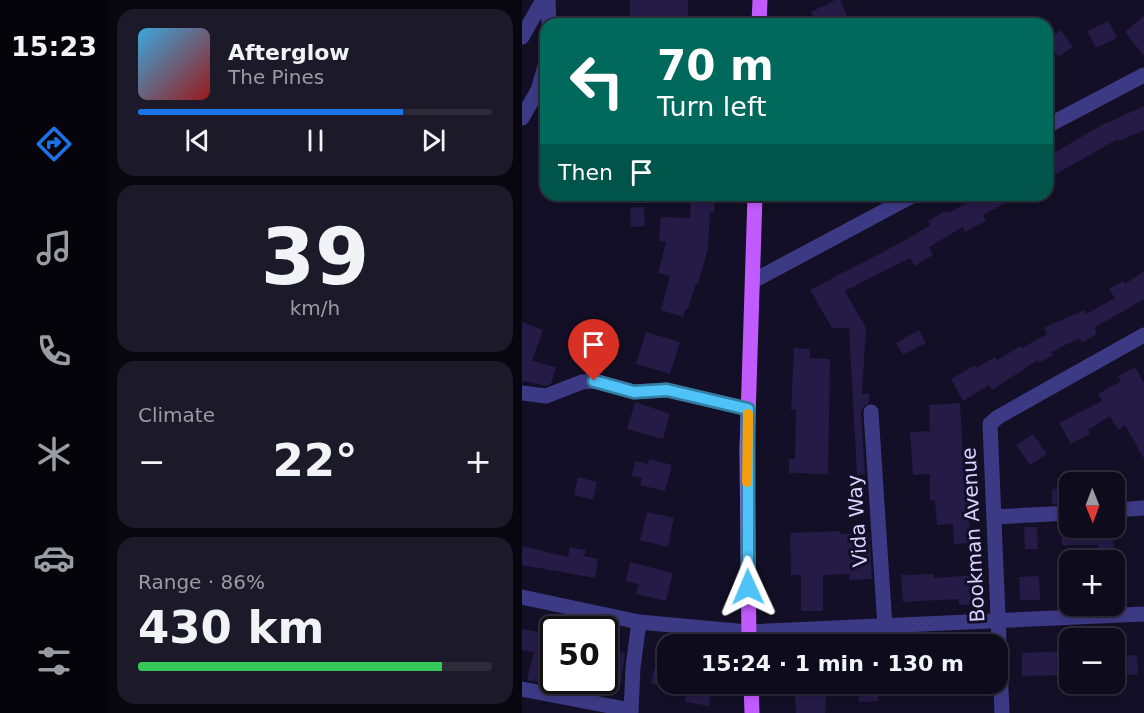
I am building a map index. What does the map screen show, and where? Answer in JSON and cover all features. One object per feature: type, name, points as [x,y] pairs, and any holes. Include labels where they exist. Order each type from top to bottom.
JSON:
[{"type":"main road","points":[[759,18],[760,0]]},
{"type":"main road","points":[[749,634],[748,409],[755,201]]},
{"type":"main road","points":[[751,694],[752,713]]},
{"type":"street","points":[[522,37],[543,0]]},
{"type":"street","points":[[548,0],[549,18]]},
{"type":"street","points":[[1053,123],[1144,75]]},
{"type":"street","points":[[522,118],[540,83]]},
{"type":"street","points":[[753,281],[903,201]]},
{"type":"street","name":"Bookman Avenue","points":[[1002,713],[990,424],[998,417],[1143,339]]},
{"type":"street","points":[[522,393],[546,396],[582,382],[594,381],[634,392],[667,390],[748,409]]},
{"type":"street","name":"Vida Way","points":[[871,412],[885,627]]},
{"type":"street","points":[[1125,509],[1144,508]]},
{"type":"street","points":[[994,517],[1059,514]]},
{"type":"street","points":[[522,597],[639,622],[717,634]]},
{"type":"street","points":[[806,634],[998,620],[1144,614]]},
{"type":"street","points":[[522,689],[631,711],[633,667],[639,622]]},
{"type":"building","points":[[630,0],[688,0],[688,18],[630,18]]},
{"type":"building","points":[[835,0],[840,0],[848,18],[814,18],[811,12]]},
{"type":"building","points":[[1144,16],[1144,56],[1125,32]]},
{"type":"building","points":[[1108,21],[1117,38],[1096,48],[1087,31]]},
{"type":"building","points":[[1061,30],[1073,47],[1058,57],[1053,49],[1053,36]]},
{"type":"building","points":[[1144,106],[1144,130],[1119,141],[1118,139],[1053,176],[1053,153],[1100,126]]},
{"type":"building","points":[[691,201],[715,201],[714,213],[710,212],[708,249],[698,284],[696,283],[688,309],[683,317],[661,310],[670,276],[658,273],[666,242],[659,241],[661,217],[690,218]]},
{"type":"building","points":[[971,201],[1010,201],[983,215],[986,221],[965,232],[963,227],[929,247],[933,255],[915,266],[910,258],[845,291],[866,328],[862,394],[869,394],[869,403],[863,407],[861,413],[865,474],[857,475],[849,328],[832,328],[810,290],[902,242],[930,225],[928,221],[947,210],[948,213]]},
{"type":"building","points":[[644,207],[645,226],[631,227],[630,208]]},
{"type":"building","points":[[1144,271],[1144,299],[1094,328],[1097,334],[1082,343],[1079,338],[1051,352],[1053,355],[1039,363],[1038,360],[992,390],[989,385],[963,401],[951,379],[975,365],[976,368],[995,357],[997,360],[1021,346],[1022,348],[1047,334],[1044,328],[1084,310],[1086,314],[1115,298],[1109,289],[1123,281],[1125,284]]},
{"type":"building","points":[[522,322],[543,330],[532,361],[556,367],[551,384],[545,386],[525,381],[522,383]]},
{"type":"building","points":[[919,330],[926,343],[903,355],[896,343]]},
{"type":"building","points":[[646,332],[680,342],[670,374],[636,364]]},
{"type":"building","points":[[794,348],[810,349],[810,358],[830,359],[828,474],[789,473],[789,459],[795,459],[796,409],[791,410]]},
{"type":"building","points":[[1135,367],[1144,383],[1144,459],[1125,425],[1118,430],[1110,416],[1088,430],[1090,434],[1071,444],[1059,423],[1102,401],[1098,394],[1121,381],[1118,376]]},
{"type":"building","points":[[635,402],[670,414],[663,439],[627,429]]},
{"type":"building","points":[[960,403],[964,476],[972,476],[972,489],[966,489],[971,543],[954,544],[953,524],[937,525],[935,500],[930,500],[930,474],[913,475],[910,432],[930,431],[929,405]]},
{"type":"building","points":[[1033,434],[1047,454],[1030,465],[1016,445]]},
{"type":"building","points":[[649,459],[672,465],[665,491],[640,485],[642,478],[632,476],[635,461],[648,464]]},
{"type":"building","points":[[578,477],[597,482],[593,500],[574,495]]},
{"type":"building","points":[[1059,486],[1059,504],[1052,504],[1052,490]]},
{"type":"building","points":[[647,512],[674,518],[668,547],[640,540]]},
{"type":"building","points":[[1024,527],[1037,527],[1038,549],[1025,549]]},
{"type":"building","points":[[840,531],[840,534],[869,533],[872,579],[849,580],[849,574],[823,575],[823,611],[801,611],[801,575],[791,575],[790,533]]},
{"type":"building","points":[[1062,538],[1113,538],[1114,550],[1098,550],[1098,545],[1062,545]]},
{"type":"building","points":[[522,546],[568,557],[570,547],[586,550],[584,556],[598,559],[595,578],[522,565]]},
{"type":"building","points":[[630,562],[673,573],[666,601],[636,594],[639,584],[626,581]]},
{"type":"building","points":[[934,574],[934,578],[976,575],[978,604],[959,605],[959,599],[903,602],[901,575]]},
{"type":"building","points":[[1019,577],[1039,577],[1040,600],[1020,600]]},
{"type":"building","points":[[540,628],[540,682],[527,680],[534,652],[522,650],[522,629],[538,632]]},
{"type":"building","points":[[618,651],[625,653],[621,684],[618,683]]},
{"type":"building","points":[[1059,651],[1059,675],[1022,676],[1022,653]]},
{"type":"building","points":[[1137,655],[1138,675],[1125,674],[1125,656]]},
{"type":"building","points":[[653,670],[657,671],[657,685],[651,684]]},
{"type":"building","points":[[686,694],[711,694],[709,706],[685,702]]},
{"type":"building","points":[[795,694],[826,694],[825,713],[796,713]]},
{"type":"building","points":[[859,694],[878,694],[878,701],[859,702]]},
{"type":"slow traffic","points":[[747,482],[748,414]]},
{"type":"route","points":[[594,381],[634,392],[667,390],[748,409],[746,519],[748,587]]}]
